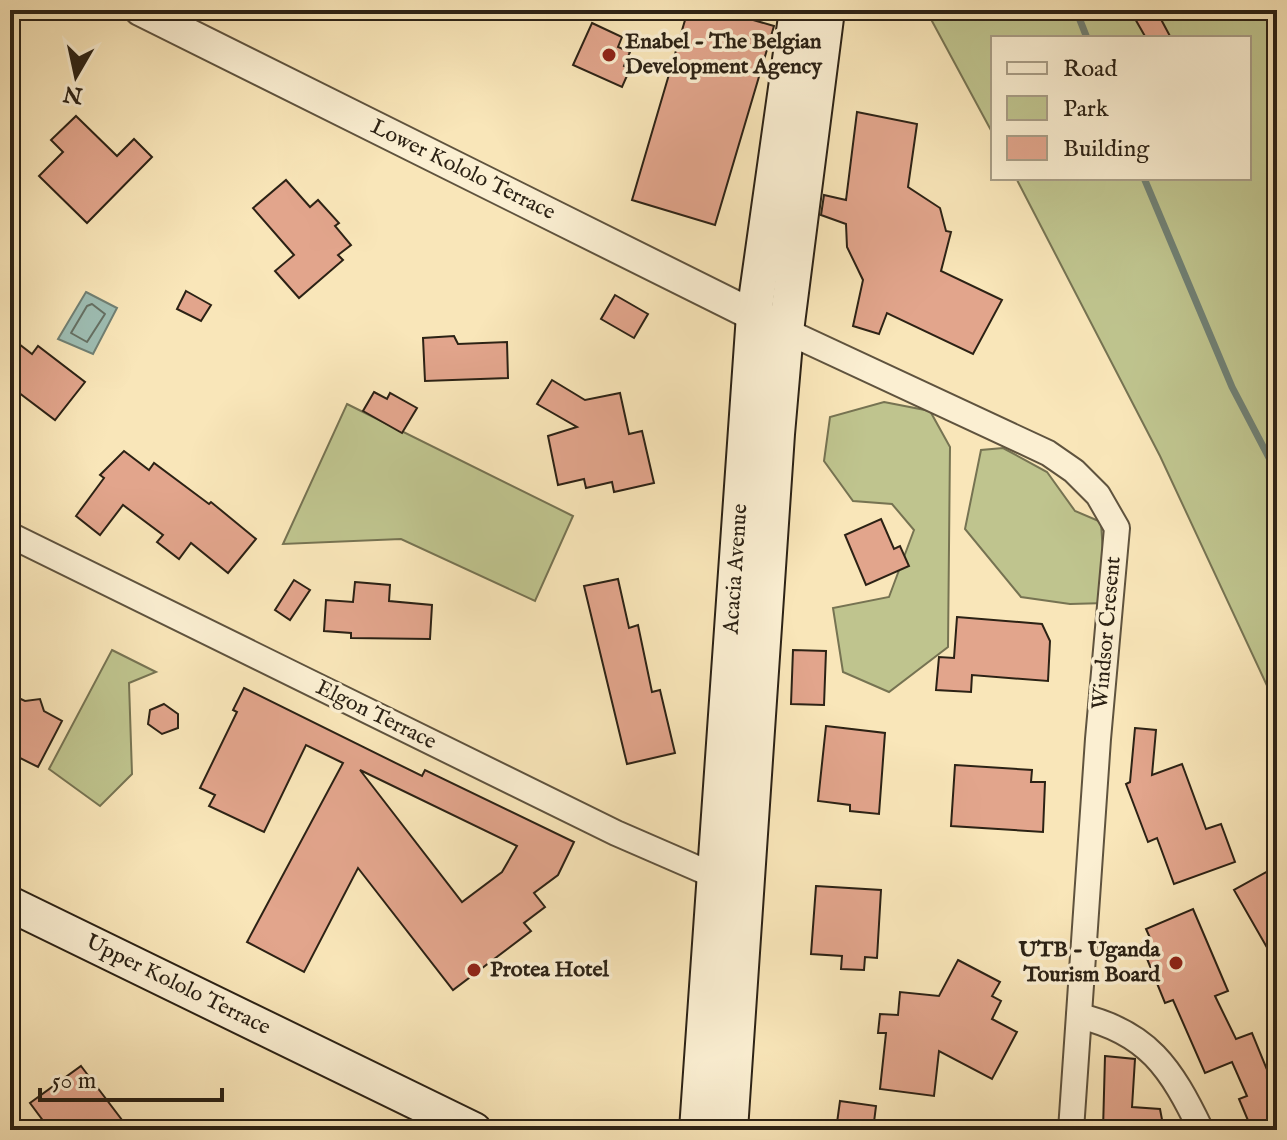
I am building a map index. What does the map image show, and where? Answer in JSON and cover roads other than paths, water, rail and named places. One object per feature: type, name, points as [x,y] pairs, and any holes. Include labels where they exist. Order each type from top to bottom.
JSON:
[{"type":"main road","name":"Acacia Avenue","points":[[730,1130],[731,876],[754,315],[797,10]]},
{"type":"main road","name":"Acacia Avenue","points":[[697,1130],[731,876],[786,331],[827,10]]},
{"type":"main road","name":"Upper Kololo Terrace","points":[[10,904],[474,1130]]},
{"type":"street","name":"Lower Kololo Terrace","points":[[140,10],[786,331]]},
{"type":"street","name":"Windsor Cresent","points":[[786,331],[1048,453],[1074,471],[1098,495],[1117,528],[1071,1130]]},
{"type":"street","name":"Elgon Terrace","points":[[10,535],[616,833],[731,876]]},
{"type":"street","points":[[1079,1016],[1109,1023],[1141,1041],[1162,1065],[1201,1130]]},
{"type":"water","points":[[86,292],[117,308],[93,354],[58,339]]},
{"type":"waterway","points":[[1076,10],[1086,36]]},
{"type":"waterway","points":[[1145,180],[1232,387],[1277,473]]},
{"type":"place","name":"Enabel - The Belgian Development Agency","points":[[609,55]]},
{"type":"place","name":"UTB - Uganda Tourism Board","points":[[1176,963]]},
{"type":"place","name":"Protea Hotel","points":[[474,970]]}]
